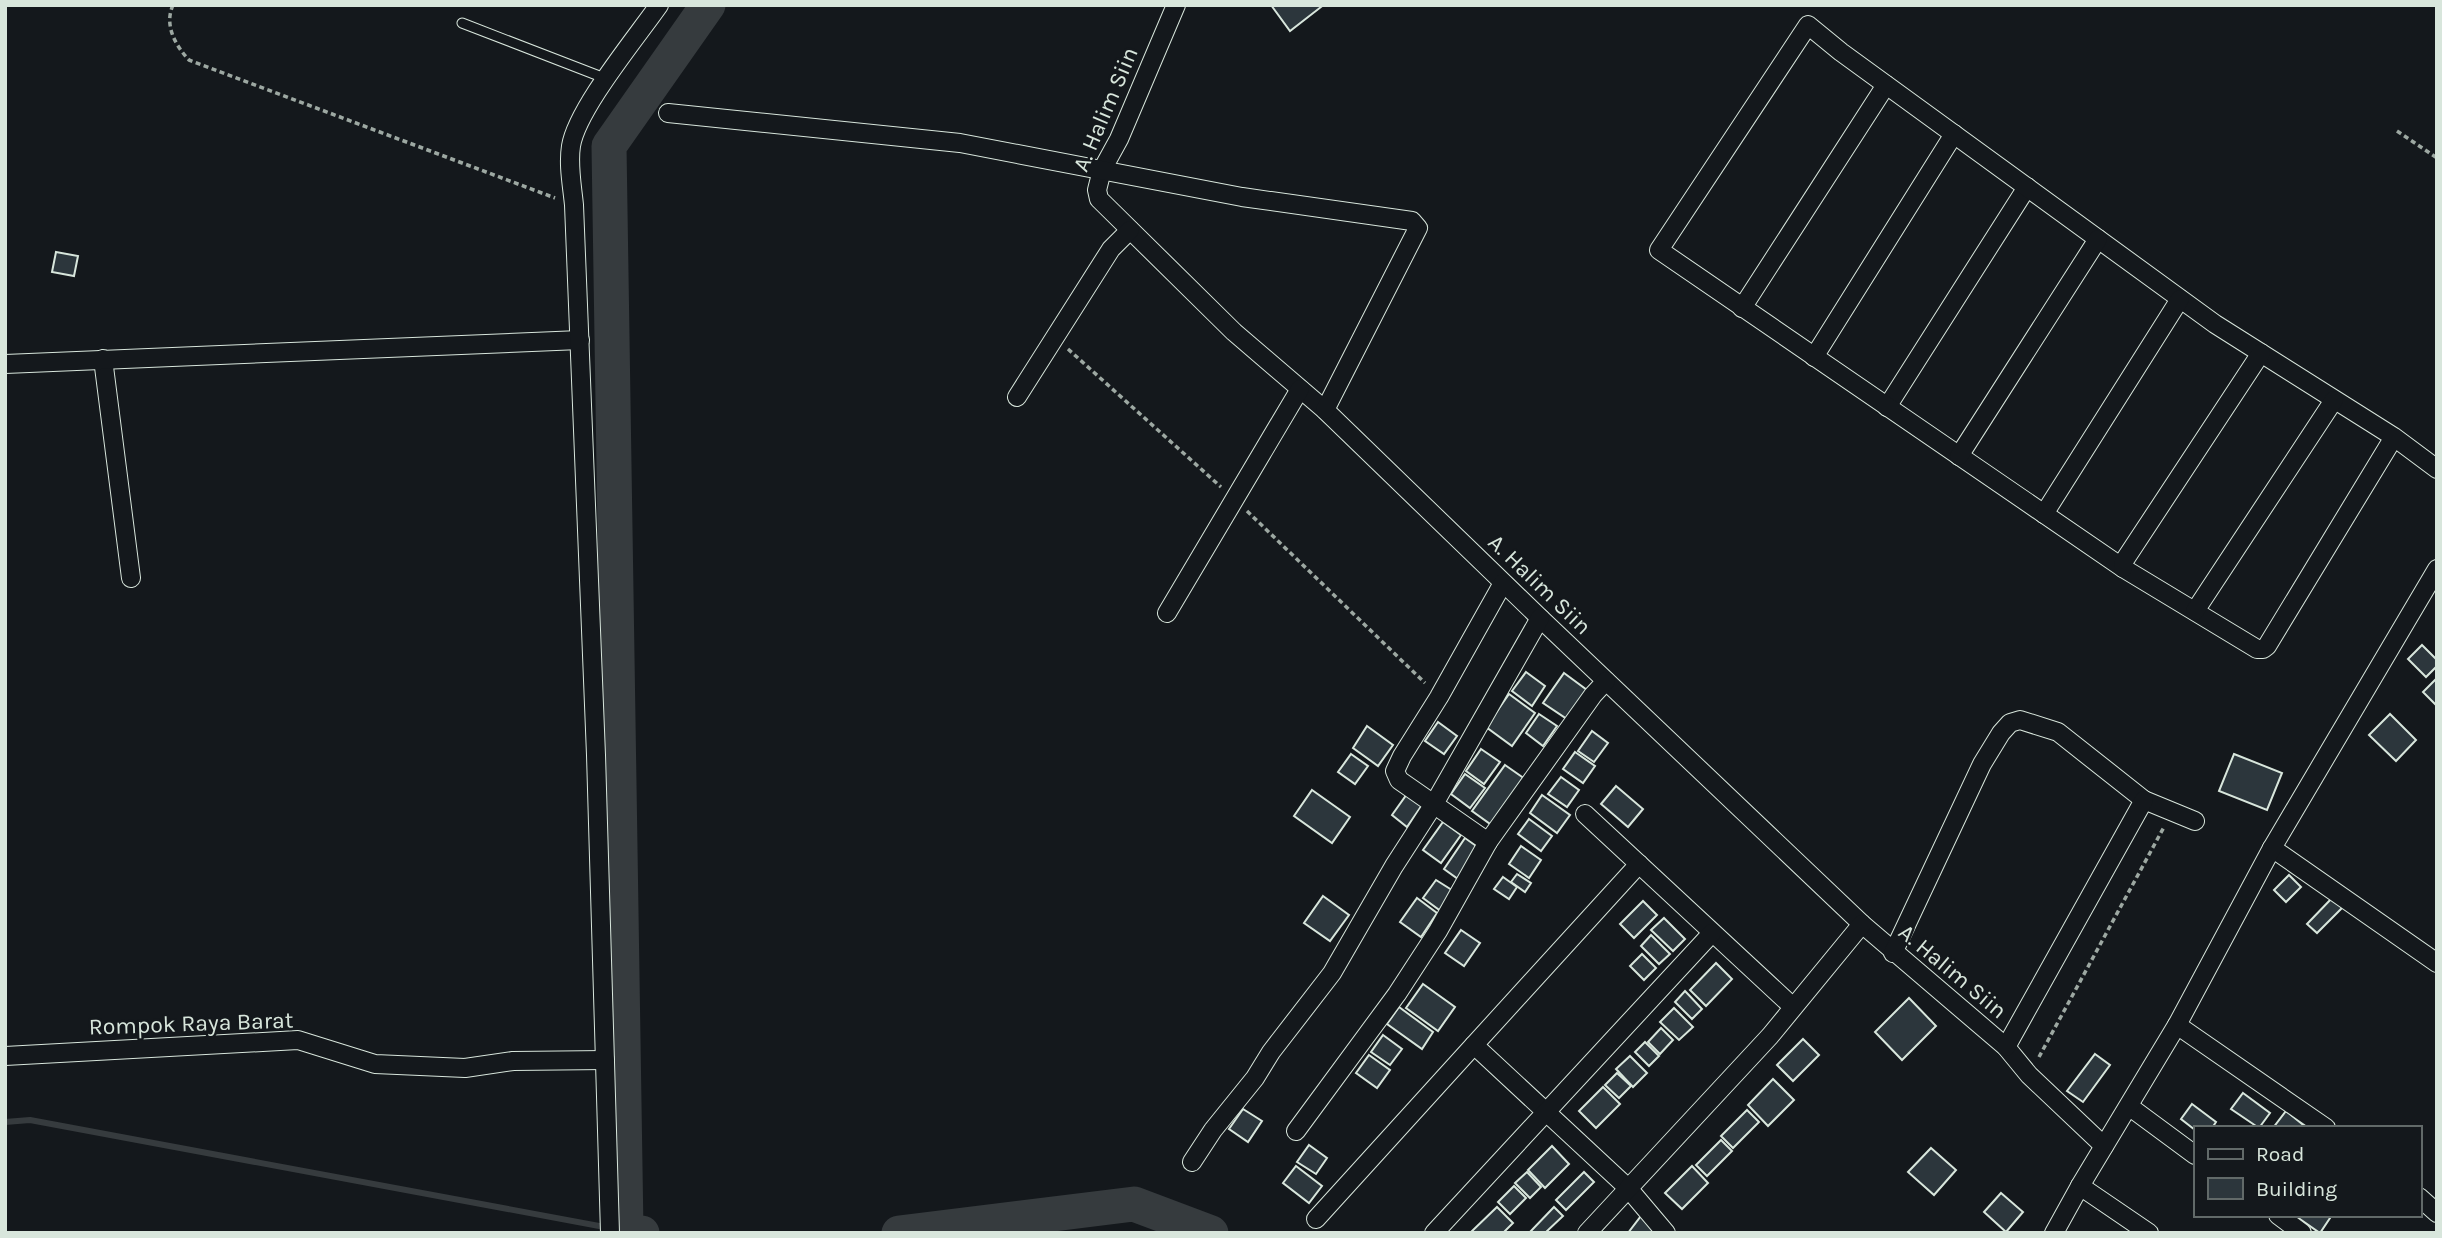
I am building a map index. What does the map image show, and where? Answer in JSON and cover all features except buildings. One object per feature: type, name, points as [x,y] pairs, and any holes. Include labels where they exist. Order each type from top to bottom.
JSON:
[{"type":"street","points":[[610,1233],[596,755],[574,205],[569,159],[571,144],[581,118],[660,5]]},
{"type":"street","name":"A. Halim Siin","points":[[1176,5],[1119,139],[1102,170],[1097,191],[1121,239],[1325,410],[1862,924],[2006,1047],[2029,1075],[2104,1146]]},
{"type":"street","points":[[2394,437],[2267,646],[2258,649],[2123,568],[1660,250],[1808,25],[2180,299],[2394,437],[2437,469]]},
{"type":"street","points":[[1742,307],[1886,85]]},
{"type":"street","points":[[668,113],[960,143],[1242,197],[1415,222],[1418,228],[1325,410]]},
{"type":"street","points":[[1814,357],[1954,134]]},
{"type":"street","points":[[1887,407],[2026,187]]},
{"type":"street","points":[[1017,397],[1121,239]]},
{"type":"street","points":[[1959,456],[2098,239]]},
{"type":"street","points":[[2044,514],[2180,299]]},
{"type":"street","points":[[5,364],[580,340]]},
{"type":"street","points":[[2123,568],[2124,561],[2260,353]]},
{"type":"street","points":[[103,359],[131,578]]},
{"type":"street","points":[[1167,613],[1300,389]]},
{"type":"street","points":[[2195,611],[2334,400]]},
{"type":"street","points":[[2054,1233],[2177,1025],[2272,848],[2437,569]]},
{"type":"street","points":[[1488,842],[1399,780],[1395,771],[1503,583]]},
{"type":"street","points":[[1192,1162],[1332,972],[1434,804],[1540,618]]},
{"type":"street","points":[[1296,1131],[1397,994],[1438,931],[1488,842],[1593,695],[1606,681]]},
{"type":"street","points":[[1894,953],[1982,764],[2010,723],[2020,720],[2058,732],[2144,800],[2195,821]]},
{"type":"street","points":[[2006,1047],[2144,800]]},
{"type":"street","points":[[1585,814],[1793,1007]]},
{"type":"street","points":[[2272,848],[2437,963]]},
{"type":"street","points":[[1316,1219],[1639,864]]},
{"type":"street","points":[[1587,1233],[1770,1036],[1862,924]]},
{"type":"street","points":[[1434,1233],[1713,933]]},
{"type":"street","points":[[2177,1025],[2323,1126]]},
{"type":"street","name":"Rompok Raya Barat","points":[[5,1056],[298,1040],[375,1064],[465,1068],[513,1061],[605,1060]]},
{"type":"street","points":[[1474,1045],[1628,1188],[1666,1233]]},
{"type":"street","points":[[2130,1107],[2194,1154]]},
{"type":"street","points":[[2080,1186],[2149,1233]]},
{"type":"street","points":[[2421,1199],[2437,1213]]},
{"type":"street","points":[[2281,1217],[2302,1233]]},
{"type":"lane","points":[[462,23],[607,79]]},
{"type":"path","points":[[173,5],[168,16],[176,47],[189,60],[574,205]]},
{"type":"path","points":[[2397,131],[2437,158]]},
{"type":"path","points":[[2029,1075],[2172,811]]},
{"type":"waterway","points":[[642,1233],[626,1231],[609,146],[708,5]]},
{"type":"waterway","points":[[5,1122],[30,1120],[626,1231]]},
{"type":"waterway","points":[[899,1233],[1134,1204],[1211,1233]]}]
